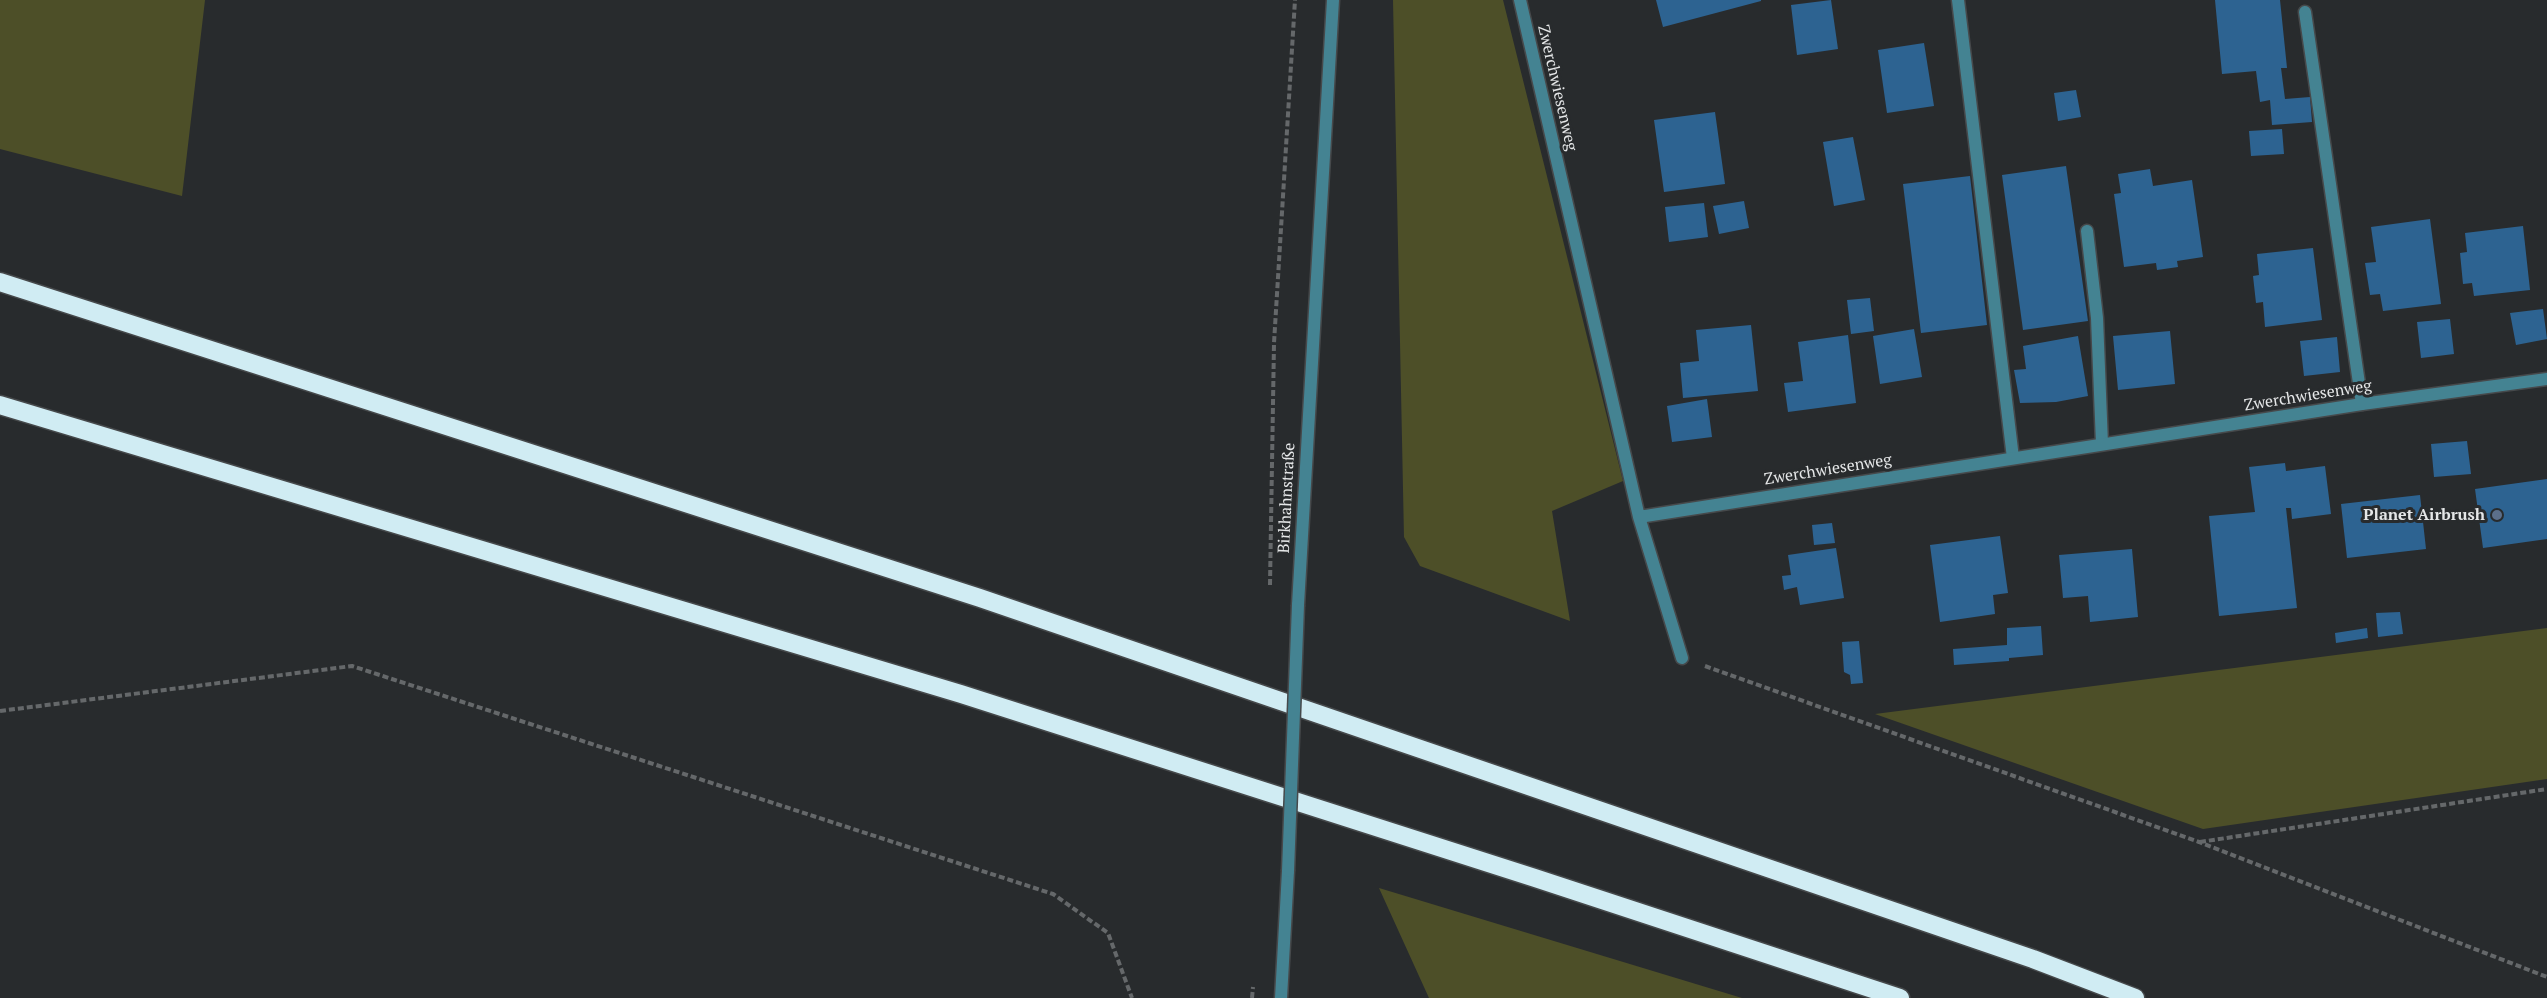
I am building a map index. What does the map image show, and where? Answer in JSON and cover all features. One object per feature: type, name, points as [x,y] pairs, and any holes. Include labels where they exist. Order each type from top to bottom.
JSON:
[{"type":"highway","points":[[0,282],[980,598],[2033,959],[2135,998]]},
{"type":"highway","points":[[0,405],[961,694],[1900,998]]},
{"type":"street","name":"Birkhahnstraße","points":[[1281,998],[1298,605],[1334,0]]},
{"type":"street","name":"Zwerchwiesenweg","points":[[1520,0],[1639,517],[2013,458],[2061,453],[2102,444],[2362,404],[2547,380]]},
{"type":"street","points":[[1958,0],[2013,458]]},
{"type":"street","points":[[2305,12],[2362,404]]},
{"type":"street","points":[[2086,231],[2098,329],[2102,444]]},
{"type":"street","points":[[1639,517],[1682,658]]},
{"type":"path","points":[[1270,594],[1274,343],[1295,0]]},
{"type":"path","points":[[1682,658],[2199,842],[2547,977]]},
{"type":"path","points":[[0,711],[352,666],[1053,894],[1108,933],[1132,998]]},
{"type":"path","points":[[2199,842],[2547,789]]},
{"type":"green space","points":[[0,0],[205,0],[182,196],[0,149]]},
{"type":"green space","points":[[1393,0],[1503,0],[1623,481],[1552,511],[1570,621],[1420,566],[1404,537]]},
{"type":"green space","points":[[2547,628],[2547,779],[2203,829],[1875,714]]},
{"type":"green space","points":[[1379,888],[1742,998],[1429,998]]},
{"type":"building","points":[[1656,0],[1761,0],[1761,1],[1663,27]]},
{"type":"building","points":[[1831,0],[1838,49],[1797,55],[1791,5]]},
{"type":"building","points":[[2215,0],[2280,0],[2287,68],[2281,68],[2285,99],[2310,97],[2312,122],[2272,125],[2270,100],[2260,102],[2256,71],[2222,74]]},
{"type":"building","points":[[1924,43],[1934,106],[1887,113],[1878,50]]},
{"type":"building","points":[[2076,90],[2081,117],[2058,121],[2054,93]]},
{"type":"building","points":[[1715,112],[1725,184],[1664,192],[1654,120]]},
{"type":"building","points":[[2282,129],[2284,154],[2251,156],[2249,131]]},
{"type":"building","points":[[1853,137],[1865,200],[1834,206],[1823,142]]},
{"type":"building","points":[[2066,166],[2088,321],[2023,330],[2002,175]]},
{"type":"building","points":[[2150,169],[2153,186],[2192,180],[2203,257],[2177,261],[2178,267],[2157,270],[2156,263],[2124,267],[2114,194],[2121,193],[2118,174]]},
{"type":"building","points":[[1970,176],[1987,325],[1921,333],[1903,184]]},
{"type":"building","points":[[1744,201],[1749,228],[1719,234],[1713,206]]},
{"type":"building","points":[[1704,203],[1708,237],[1669,242],[1665,207]]},
{"type":"building","points":[[2430,219],[2441,304],[2383,311],[2380,294],[2370,295],[2365,263],[2376,262],[2371,227]]},
{"type":"building","points":[[2523,226],[2530,290],[2474,296],[2472,283],[2463,284],[2460,253],[2467,252],[2465,233]]},
{"type":"building","points":[[2313,248],[2322,320],[2265,327],[2263,302],[2256,303],[2253,276],[2259,275],[2257,254]]},
{"type":"building","points":[[1870,298],[1874,331],[1851,334],[1847,300]]},
{"type":"building","points":[[2543,309],[2547,339],[2516,345],[2510,313]]},
{"type":"building","points":[[2450,319],[2454,354],[2421,358],[2417,322]]},
{"type":"building","points":[[1751,325],[1758,391],[1683,398],[1680,363],[1699,361],[1696,330]]},
{"type":"building","points":[[1914,329],[1922,377],[1880,384],[1873,336]]},
{"type":"building","points":[[2170,331],[2175,384],[2118,390],[2113,336]]},
{"type":"building","points":[[1848,335],[1856,403],[1788,412],[1784,383],[1803,381],[1798,342]]},
{"type":"building","points":[[2078,336],[2088,396],[2056,402],[2020,403],[2014,370],[2026,369],[2023,346]]},
{"type":"building","points":[[2337,337],[2340,372],[2304,376],[2300,341]]},
{"type":"building","points":[[1707,399],[1712,437],[1672,442],[1667,406]]},
{"type":"building","points":[[2467,441],[2471,474],[2434,477],[2431,444]]},
{"type":"building","points":[[2285,463],[2286,471],[2325,466],[2331,514],[2292,519],[2291,508],[2286,508],[2297,608],[2219,616],[2209,516],[2255,512],[2249,467]]},
{"type":"building","points":[[2547,479],[2547,539],[2483,548],[2475,489]]},
{"type":"building","points":[[2420,495],[2426,549],[2347,558],[2341,504]]},
{"type":"building","points":[[1832,523],[1835,543],[1814,545],[1812,525]]},
{"type":"building","points":[[2000,536],[2008,593],[1993,595],[1995,614],[1940,622],[1930,545]]},
{"type":"building","points":[[1836,548],[1844,598],[1800,605],[1797,587],[1784,590],[1782,576],[1791,575],[1788,555]]},
{"type":"building","points":[[2132,549],[2138,617],[2090,622],[2088,596],[2063,598],[2059,555]]},
{"type":"building","points":[[2400,612],[2403,634],[2378,637],[2376,613]]},
{"type":"building","points":[[2041,626],[2043,655],[2009,658],[2009,661],[1954,665],[1953,649],[2007,645],[2007,628]]},
{"type":"building","points":[[2367,628],[2368,638],[2336,643],[2335,633]]},
{"type":"building","points":[[1859,641],[1863,683],[1851,684],[1850,675],[1844,672],[1842,642]]},
{"type":"place","name":"Planet Airbrush","points":[[2497,515]]}]
